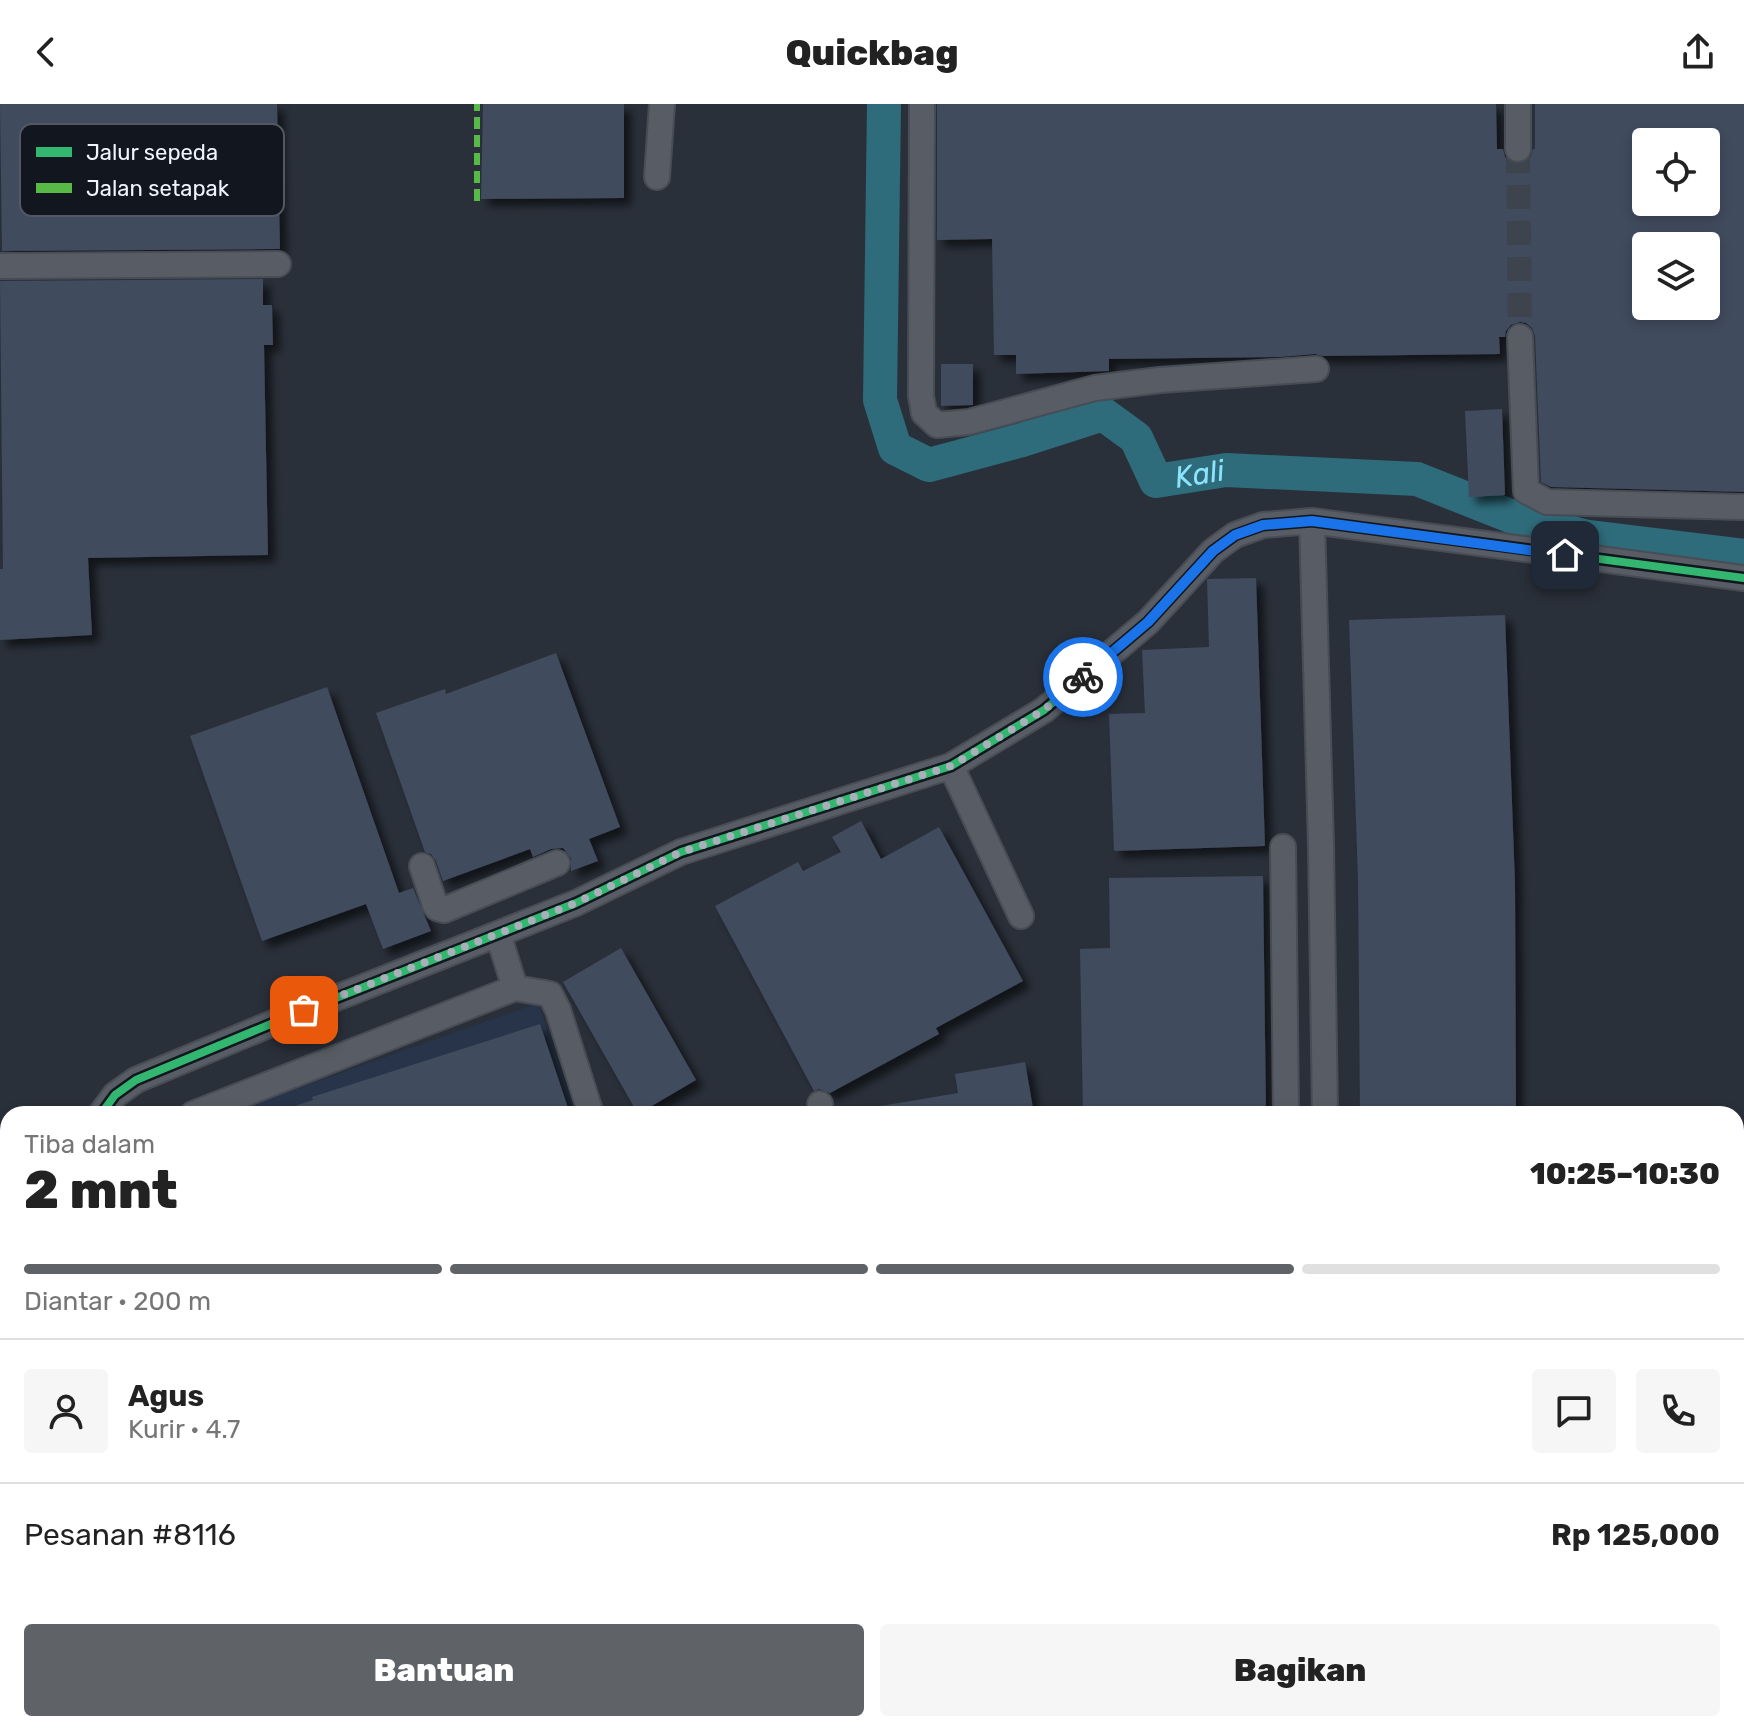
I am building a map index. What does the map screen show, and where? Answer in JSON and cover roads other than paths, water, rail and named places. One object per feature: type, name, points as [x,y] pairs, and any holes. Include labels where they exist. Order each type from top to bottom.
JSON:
[{"type":"street","points":[[657,177],[662,104]]},
{"type":"street","points":[[922,104],[921,396],[924,413],[937,425],[969,422],[1095,388],[1160,380],[1316,369]]},
{"type":"street","points":[[1518,104],[1518,149]]},
{"type":"street","points":[[0,266],[278,264]]},
{"type":"street","points":[[1520,337],[1526,491],[1547,502],[1744,507]]},
{"type":"street","points":[[1312,521],[1325,1106]]},
{"type":"street","points":[[107,1106],[115,1095],[136,1080],[576,903],[681,852],[951,766],[1044,710],[1148,622],[1213,551],[1235,535],[1263,525],[1312,521],[1744,578]]},
{"type":"street","points":[[951,766],[1021,916]]},
{"type":"street","points":[[1286,1106],[1284,977],[1276,847],[1321,846]]},
{"type":"street","points":[[422,866],[435,905],[448,910],[557,863]]},
{"type":"street","points":[[448,910],[463,948]]},
{"type":"street","points":[[498,934],[515,988]]},
{"type":"street","points":[[1284,977],[1323,978]]},
{"type":"street","points":[[213,1106],[515,988],[550,994],[588,1106]]},
{"type":"waterway","name":"Kali","points":[[884,104],[880,400],[895,448],[929,465],[1103,414],[1136,438],[1156,481],[1226,470],[1417,479],[1523,521],[1588,537],[1744,556]]},
{"type":"tunnel","points":[[1518,149],[1520,337]]}]
